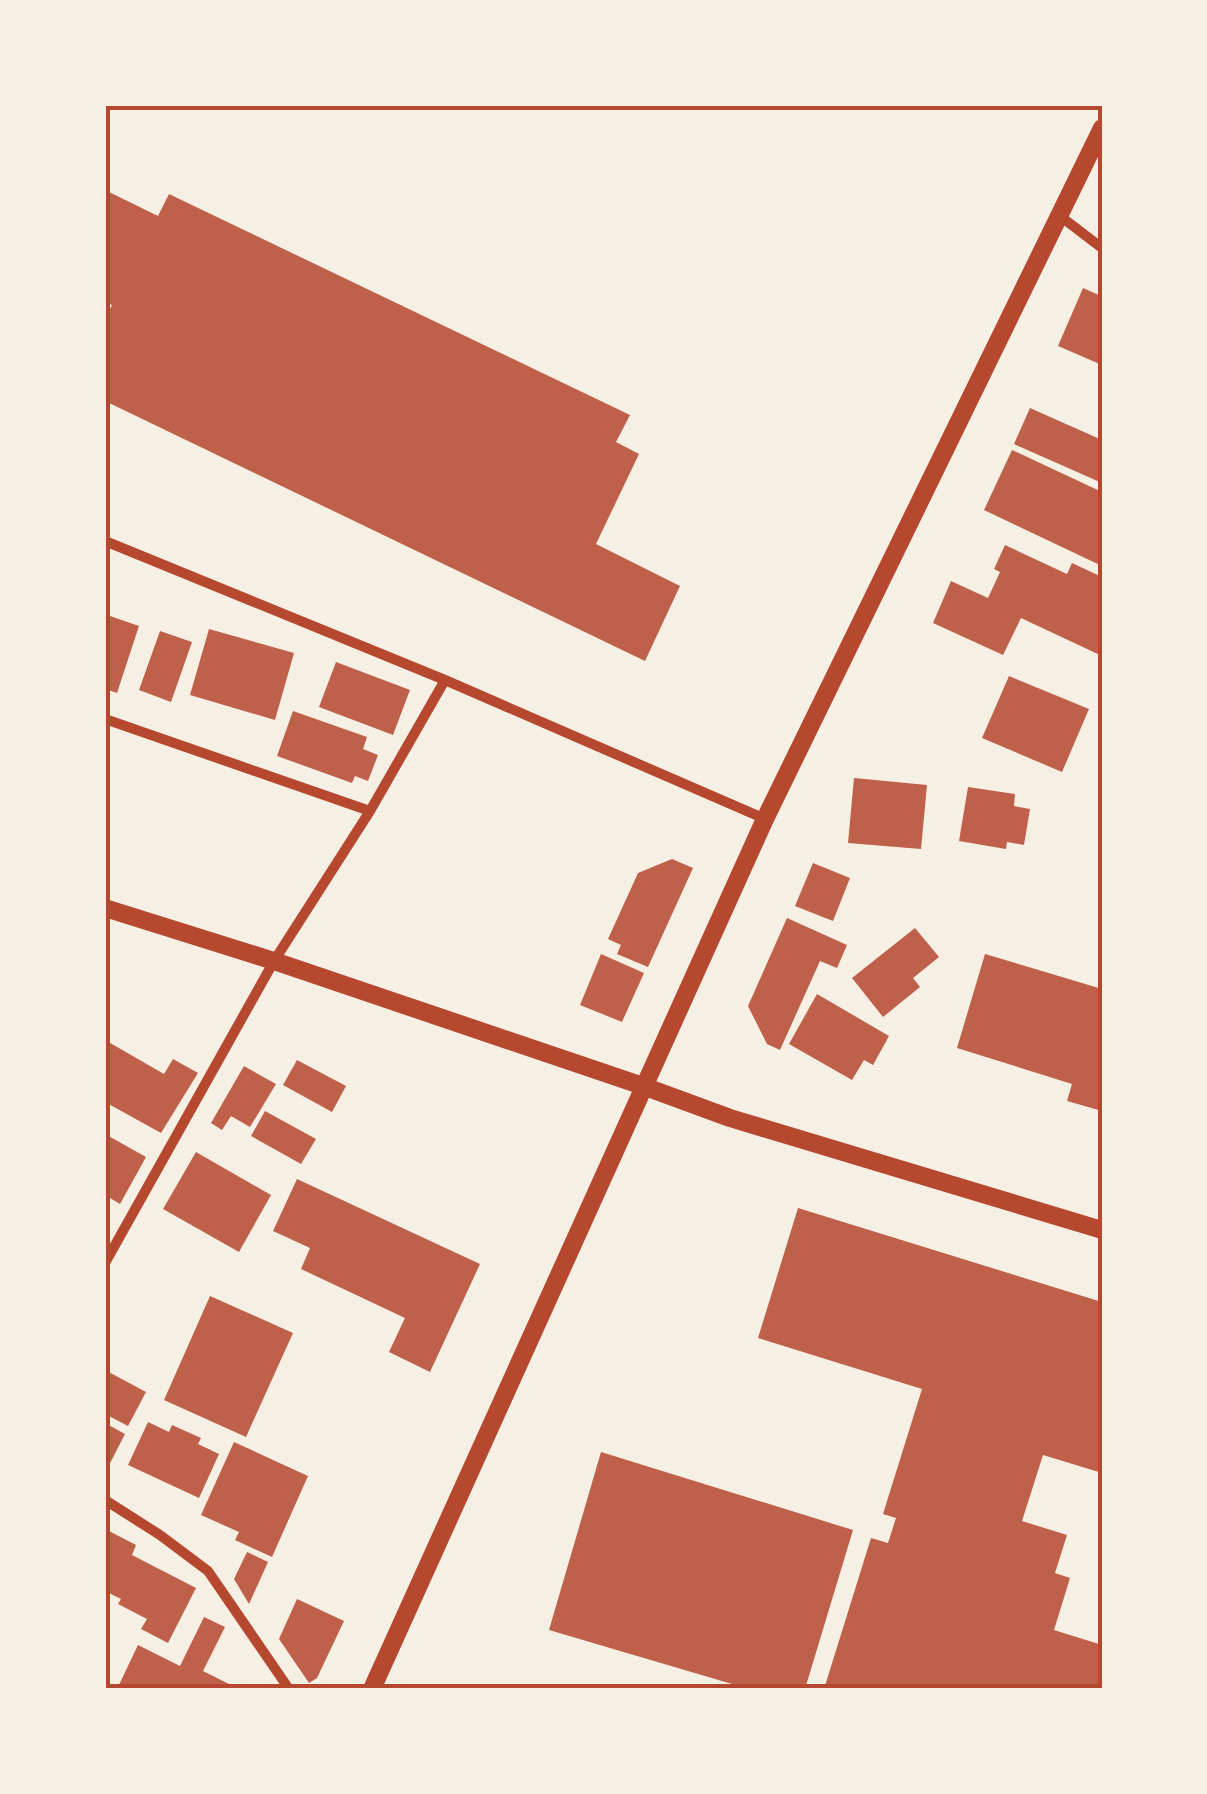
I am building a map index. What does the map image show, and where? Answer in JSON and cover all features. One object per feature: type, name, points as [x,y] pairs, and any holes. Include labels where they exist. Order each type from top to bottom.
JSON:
[{"type":"street","points":[[372,1689],[765,819],[1102,128]]},
{"type":"street","points":[[1060,216],[1102,248]]},
{"type":"street","points":[[105,541],[445,680],[765,819]]},
{"type":"street","points":[[105,1264],[274,961],[370,812],[445,680]]},
{"type":"street","points":[[105,720],[370,812]]},
{"type":"street","points":[[105,908],[274,961],[730,1118],[1102,1230]]},
{"type":"street","points":[[105,1500],[208,1571],[290,1689]]},
{"type":"building","points":[[105,190],[158,216],[169,194],[630,415],[616,442],[639,454],[596,544],[680,586],[645,661],[105,401],[105,318],[112,305],[105,302]]},
{"type":"building","points":[[1083,288],[1101,296],[1098,303],[1102,304],[1102,365],[1058,346]]},
{"type":"building","points":[[1030,408],[1102,440],[1102,483],[1014,444]]},
{"type":"building","points":[[1012,450],[1102,492],[1102,566],[984,510]]},
{"type":"building","points":[[1005,545],[1067,574],[1072,563],[1102,577],[1102,656],[1021,618],[1003,655],[933,623],[951,581],[988,598],[1000,572],[994,569]]},
{"type":"building","points":[[110,616],[139,626],[117,693],[105,689],[105,630]]},
{"type":"building","points":[[209,629],[294,653],[275,720],[190,695]]},
{"type":"building","points":[[160,631],[192,642],[171,702],[139,690]]},
{"type":"building","points":[[336,662],[410,690],[393,735],[319,707]]},
{"type":"building","points":[[1009,676],[1089,709],[1062,772],[982,738]]},
{"type":"building","points":[[293,711],[367,737],[363,749],[378,755],[368,781],[355,776],[352,783],[277,756]]},
{"type":"building","points":[[854,778],[927,785],[921,849],[848,843]]},
{"type":"building","points":[[968,787],[1015,794],[1014,806],[1030,809],[1024,845],[1007,842],[1006,849],[959,841]]},
{"type":"building","points":[[672,859],[693,868],[648,967],[617,954],[621,945],[608,939],[638,873]]},
{"type":"building","points":[[813,863],[850,878],[833,921],[795,906]]},
{"type":"building","points":[[787,918],[847,945],[837,968],[820,961],[780,1050],[767,1044],[748,1006]]},
{"type":"building","points":[[915,928],[939,957],[913,978],[920,987],[883,1017],[852,978]]},
{"type":"building","points":[[601,954],[644,973],[622,1022],[580,1005]]},
{"type":"building","points":[[985,954],[1102,989],[1102,1111],[1067,1101],[1072,1084],[957,1048]]},
{"type":"building","points":[[817,994],[889,1036],[873,1065],[864,1060],[852,1080],[789,1044]]},
{"type":"building","points":[[105,1040],[164,1074],[173,1059],[198,1073],[161,1133],[105,1102]]},
{"type":"building","points":[[297,1060],[346,1086],[332,1112],[283,1085]]},
{"type":"building","points":[[244,1066],[276,1084],[250,1127],[231,1116],[222,1130],[211,1123]]},
{"type":"building","points":[[265,1111],[316,1139],[301,1164],[251,1136]]},
{"type":"building","points":[[105,1134],[146,1157],[120,1204],[105,1195]]},
{"type":"building","points":[[196,1152],[271,1195],[239,1252],[163,1209]]},
{"type":"building","points":[[297,1179],[480,1264],[430,1372],[389,1352],[405,1318],[301,1269],[310,1248],[273,1231]]},
{"type":"building","points":[[798,1208],[1102,1302],[1102,1473],[1043,1455],[1022,1521],[1067,1535],[1055,1573],[1070,1578],[1054,1630],[1102,1645],[1102,1689],[824,1689],[871,1538],[888,1543],[896,1518],[883,1514],[922,1389],[758,1338]]},
{"type":"building","points":[[210,1296],[293,1333],[246,1437],[164,1400]]},
{"type":"building","points":[[105,1370],[146,1392],[128,1426],[105,1414]]},
{"type":"building","points":[[148,1422],[169,1432],[172,1425],[201,1438],[198,1444],[219,1454],[199,1498],[128,1465]]},
{"type":"building","points":[[105,1423],[125,1434],[105,1473]]},
{"type":"building","points":[[234,1442],[308,1476],[272,1557],[235,1540],[239,1532],[201,1515]]},
{"type":"building","points":[[601,1452],[853,1530],[805,1689],[749,1689],[549,1630]]},
{"type":"building","points":[[107,1530],[136,1545],[132,1555],[196,1588],[168,1643],[141,1629],[147,1619],[118,1604],[121,1599],[105,1591]]},
{"type":"building","points":[[247,1552],[268,1562],[249,1604],[234,1579]]},
{"type":"building","points":[[297,1599],[344,1621],[317,1678],[309,1683],[279,1639]]},
{"type":"building","points":[[204,1617],[225,1627],[203,1671],[239,1689],[117,1689],[138,1645],[180,1666]]}]
